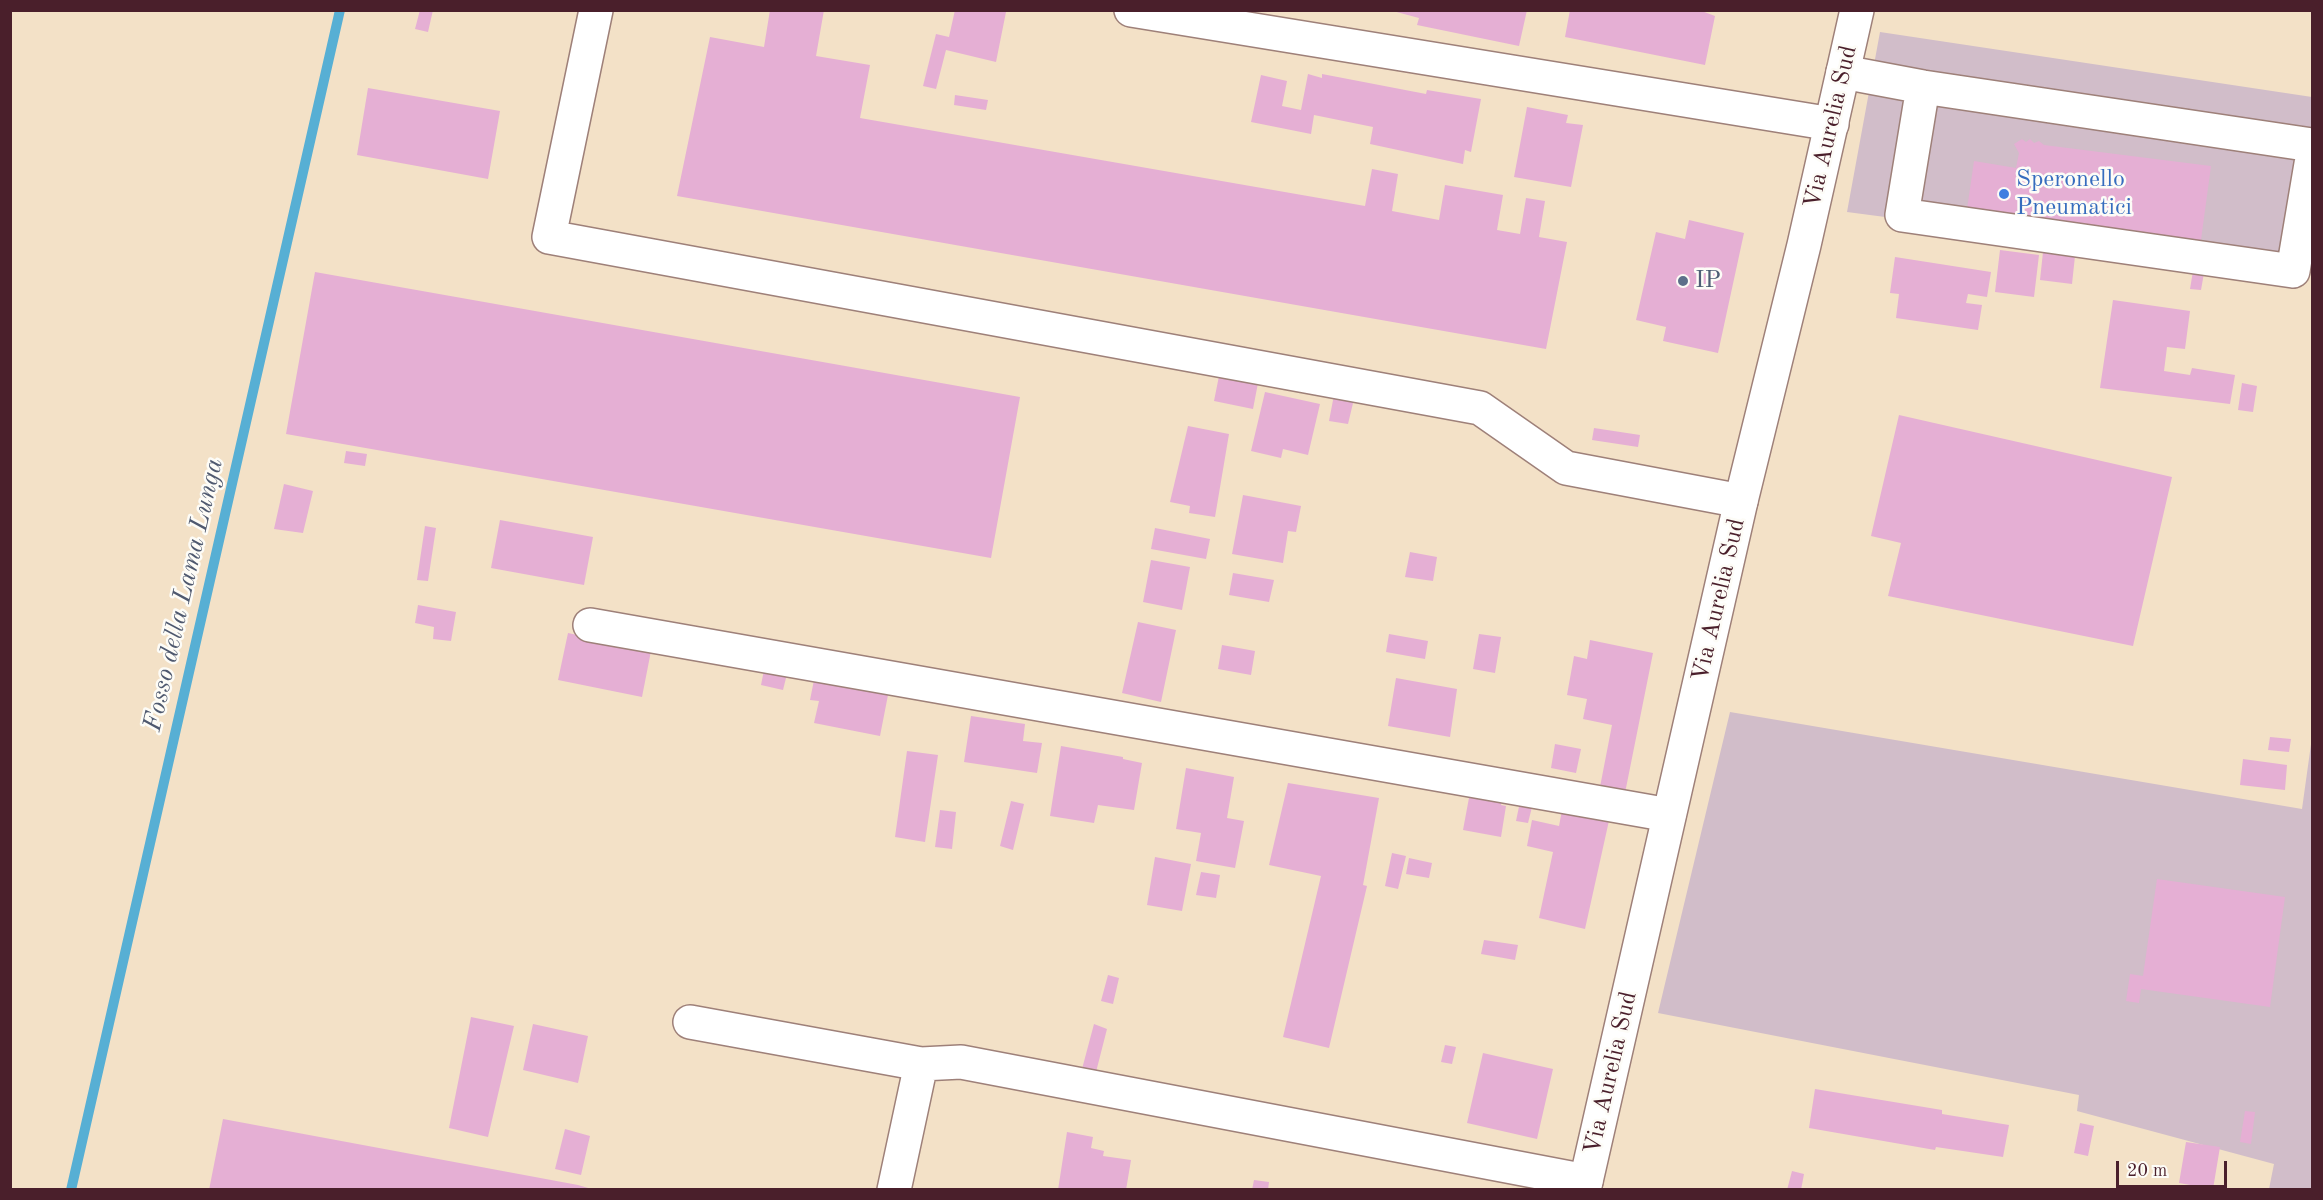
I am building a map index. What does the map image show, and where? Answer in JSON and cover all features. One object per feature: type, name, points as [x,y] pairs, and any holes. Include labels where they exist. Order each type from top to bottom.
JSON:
[{"type":"street","points":[[596,10],[549,237],[1480,408],[1566,468],[1741,501]]},
{"type":"street","points":[[1131,10],[1832,124]]},
{"type":"street","name":"Via Aurelia Sud","points":[[1585,1185],[1741,501],[1832,124],[1857,10]]},
{"type":"street","points":[[1842,72],[1923,87],[2313,144]]},
{"type":"street","points":[[1923,87],[1902,215],[2293,271],[2313,158]]},
{"type":"street","points":[[590,625],[1669,815]]},
{"type":"street","points":[[690,1022],[921,1064],[961,1062],[1585,1185]]},
{"type":"street","points":[[894,1190],[921,1064]]},
{"type":"shaded area","points":[[1880,32],[2312,97],[2312,273],[1847,212]]},
{"type":"shaded area","points":[[1730,712],[2302,809],[2312,737],[2312,1189],[2269,1189],[2274,1164],[2077,1111],[2079,1095],[1658,1013]]},
{"type":"building","points":[[420,10],[433,10],[428,32],[415,29]]},
{"type":"building","points":[[770,10],[824,10],[816,56],[870,65],[860,118],[1365,206],[1372,169],[1398,174],[1392,211],[1439,220],[1445,185],[1503,195],[1497,230],[1520,234],[1526,198],[1545,201],[1539,237],[1567,242],[1546,349],[677,196],[710,37],[764,47]]},
{"type":"building","points":[[955,10],[1006,12],[996,62],[946,50],[936,89],[923,86],[936,34],[949,37]]},
{"type":"building","points":[[1389,10],[1527,10],[1519,46],[1417,25],[1419,18]]},
{"type":"building","points":[[1570,10],[1699,10],[1715,16],[1705,65],[1565,37]]},
{"type":"building","points":[[1308,74],[1322,78],[1322,74],[1426,94],[1427,90],[1481,99],[1471,152],[1465,150],[1463,164],[1370,144],[1373,127],[1314,115],[1311,134],[1251,122],[1261,75],[1287,81],[1282,106],[1301,110]]},
{"type":"building","points":[[368,88],[500,111],[488,179],[357,155]]},
{"type":"building","points":[[955,95],[988,100],[986,110],[954,105]]},
{"type":"building","points":[[1527,107],[1568,115],[1566,123],[1583,125],[1571,187],[1514,177]]},
{"type":"building","points":[[2022,139],[2026,142],[2030,139],[2034,143],[2039,141],[2044,145],[2211,166],[2200,247],[1966,216],[1974,161],[2016,168],[2019,153],[2014,144]]},
{"type":"building","points":[[1689,220],[1744,233],[1718,353],[1663,341],[1666,327],[1636,320],[1656,232],[1685,239]]},
{"type":"building","points":[[2000,250],[2039,255],[2034,297],[1995,292]]},
{"type":"building","points":[[2043,252],[2075,256],[2072,284],[2040,280]]},
{"type":"building","points":[[1895,257],[1991,272],[1987,297],[1968,294],[1966,303],[1982,305],[1978,330],[1896,318],[1899,294],[1890,293]]},
{"type":"building","points":[[2193,271],[2204,273],[2201,290],[2190,289]]},
{"type":"building","points":[[315,272],[1020,397],[991,558],[286,434]]},
{"type":"building","points":[[2113,300],[2190,311],[2185,349],[2167,347],[2164,371],[2190,375],[2192,368],[2235,375],[2230,404],[2100,388]]},
{"type":"building","points":[[1219,376],[1258,383],[1253,409],[1214,401]]},
{"type":"building","points":[[2242,383],[2257,386],[2253,412],[2238,410]]},
{"type":"building","points":[[1265,392],[1320,404],[1308,455],[1283,449],[1281,458],[1251,451]]},
{"type":"building","points":[[1334,395],[1354,399],[1348,424],[1329,421]]},
{"type":"building","points":[[1899,415],[2172,477],[2133,646],[1888,596],[1901,543],[1871,536]]},
{"type":"building","points":[[1188,426],[1229,434],[1215,517],[1189,513],[1190,506],[1170,502]]},
{"type":"building","points":[[1594,428],[1640,435],[1638,447],[1592,440]]},
{"type":"building","points":[[346,451],[367,454],[365,466],[344,463]]},
{"type":"building","points":[[284,484],[313,491],[303,533],[274,529]]},
{"type":"building","points":[[1243,495],[1301,506],[1296,532],[1288,531],[1283,563],[1232,554]]},
{"type":"building","points":[[500,520],[593,537],[584,585],[491,568]]},
{"type":"building","points":[[425,526],[436,528],[428,581],[417,580]]},
{"type":"building","points":[[1155,528],[1210,539],[1206,559],[1151,549]]},
{"type":"building","points":[[1410,552],[1437,557],[1433,581],[1405,577]]},
{"type":"building","points":[[1151,560],[1190,567],[1182,610],[1143,602]]},
{"type":"building","points":[[1233,573],[1274,580],[1269,602],[1229,595]]},
{"type":"building","points":[[418,605],[456,612],[451,641],[433,639],[434,627],[415,623]]},
{"type":"building","points":[[1138,622],[1176,630],[1161,702],[1122,693]]},
{"type":"building","points":[[568,633],[651,651],[642,697],[558,680]]},
{"type":"building","points":[[1389,634],[1428,641],[1425,659],[1386,652]]},
{"type":"building","points":[[1479,634],[1501,637],[1495,673],[1473,669]]},
{"type":"building","points":[[1590,640],[1653,653],[1625,793],[1600,787],[1612,725],[1583,719],[1587,699],[1567,695],[1574,656],[1587,659]]},
{"type":"building","points":[[1222,645],[1255,651],[1251,675],[1218,669]]},
{"type":"building","points":[[764,670],[787,674],[783,690],[761,685]]},
{"type":"building","points":[[1396,678],[1457,689],[1450,737],[1388,726]]},
{"type":"building","points":[[814,680],[888,695],[880,736],[814,723],[819,701],[810,700]]},
{"type":"building","points":[[971,716],[1025,724],[1023,741],[1042,743],[1037,773],[964,762]]},
{"type":"building","points":[[2270,737],[2291,739],[2289,752],[2268,750]]},
{"type":"building","points":[[1555,744],[1581,749],[1576,773],[1551,768]]},
{"type":"building","points":[[1061,746],[1123,757],[1123,759],[1142,763],[1134,810],[1098,805],[1094,823],[1050,816]]},
{"type":"building","points":[[907,751],[938,755],[925,842],[895,837]]},
{"type":"building","points":[[2243,759],[2287,765],[2285,790],[2240,785]]},
{"type":"building","points":[[1186,768],[1234,777],[1227,818],[1244,821],[1235,868],[1196,861],[1201,833],[1176,829]]},
{"type":"building","points":[[1288,783],[1379,798],[1363,885],[1367,886],[1329,1048],[1283,1037],[1321,876],[1269,865]]},
{"type":"building","points":[[1471,787],[1503,793],[1501,805],[1506,806],[1501,837],[1463,830]]},
{"type":"building","points":[[1521,797],[1534,799],[1528,823],[1516,821]]},
{"type":"building","points":[[1011,801],[1024,804],[1013,850],[1000,846]]},
{"type":"building","points":[[1563,805],[1610,816],[1585,929],[1539,918],[1553,852],[1527,846],[1532,820],[1559,826]]},
{"type":"building","points":[[940,810],[956,812],[952,849],[935,847]]},
{"type":"building","points":[[1392,853],[1406,856],[1398,889],[1385,886]]},
{"type":"building","points":[[1155,857],[1191,864],[1182,911],[1147,905]]},
{"type":"building","points":[[1409,858],[1432,863],[1429,878],[1406,874]]},
{"type":"building","points":[[1201,872],[1220,875],[1216,898],[1196,895]]},
{"type":"building","points":[[2157,879],[2285,897],[2270,1007],[2141,989],[2139,1003],[2126,1001],[2130,974],[2143,976]]},
{"type":"building","points":[[1484,940],[1518,945],[1515,960],[1481,954]]},
{"type":"building","points":[[1108,975],[1119,978],[1113,1004],[1101,1001]]},
{"type":"building","points":[[471,1017],[514,1026],[488,1137],[449,1128]]},
{"type":"building","points":[[533,1024],[588,1036],[578,1083],[523,1070]]},
{"type":"building","points":[[1094,1024],[1107,1029],[1096,1072],[1082,1069]]},
{"type":"building","points":[[1445,1045],[1456,1047],[1452,1064],[1441,1062]]},
{"type":"building","points":[[1483,1053],[1553,1069],[1537,1139],[1467,1123]]},
{"type":"building","points":[[1815,1089],[1942,1110],[1942,1114],[2009,1125],[2003,1157],[1936,1147],[1935,1150],[1809,1128]]},
{"type":"building","points":[[2245,1111],[2255,1112],[2251,1144],[2240,1142]]},
{"type":"building","points":[[223,1119],[578,1185],[595,1190],[209,1190]]},
{"type":"building","points":[[2080,1123],[2094,1126],[2088,1156],[2074,1153]]},
{"type":"building","points":[[565,1129],[590,1136],[581,1175],[555,1169]]},
{"type":"building","points":[[1067,1132],[1093,1137],[1091,1148],[1104,1151],[1103,1156],[1131,1160],[1126,1190],[1058,1190]]},
{"type":"building","points":[[2186,1142],[2220,1147],[2213,1189],[2179,1183]]},
{"type":"building","points":[[1792,1171],[1804,1174],[1801,1190],[1787,1190]]},
{"type":"building","points":[[1254,1180],[1269,1182],[1268,1190],[1252,1190]]},
{"type":"waterway","name":"Fosso della Lama Lunga","points":[[71,1190],[340,10]]},
{"type":"place","name":"Speronello Pneumatici","points":[[2004,194]]},
{"type":"place","name":"IP","points":[[1683,281]]}]
